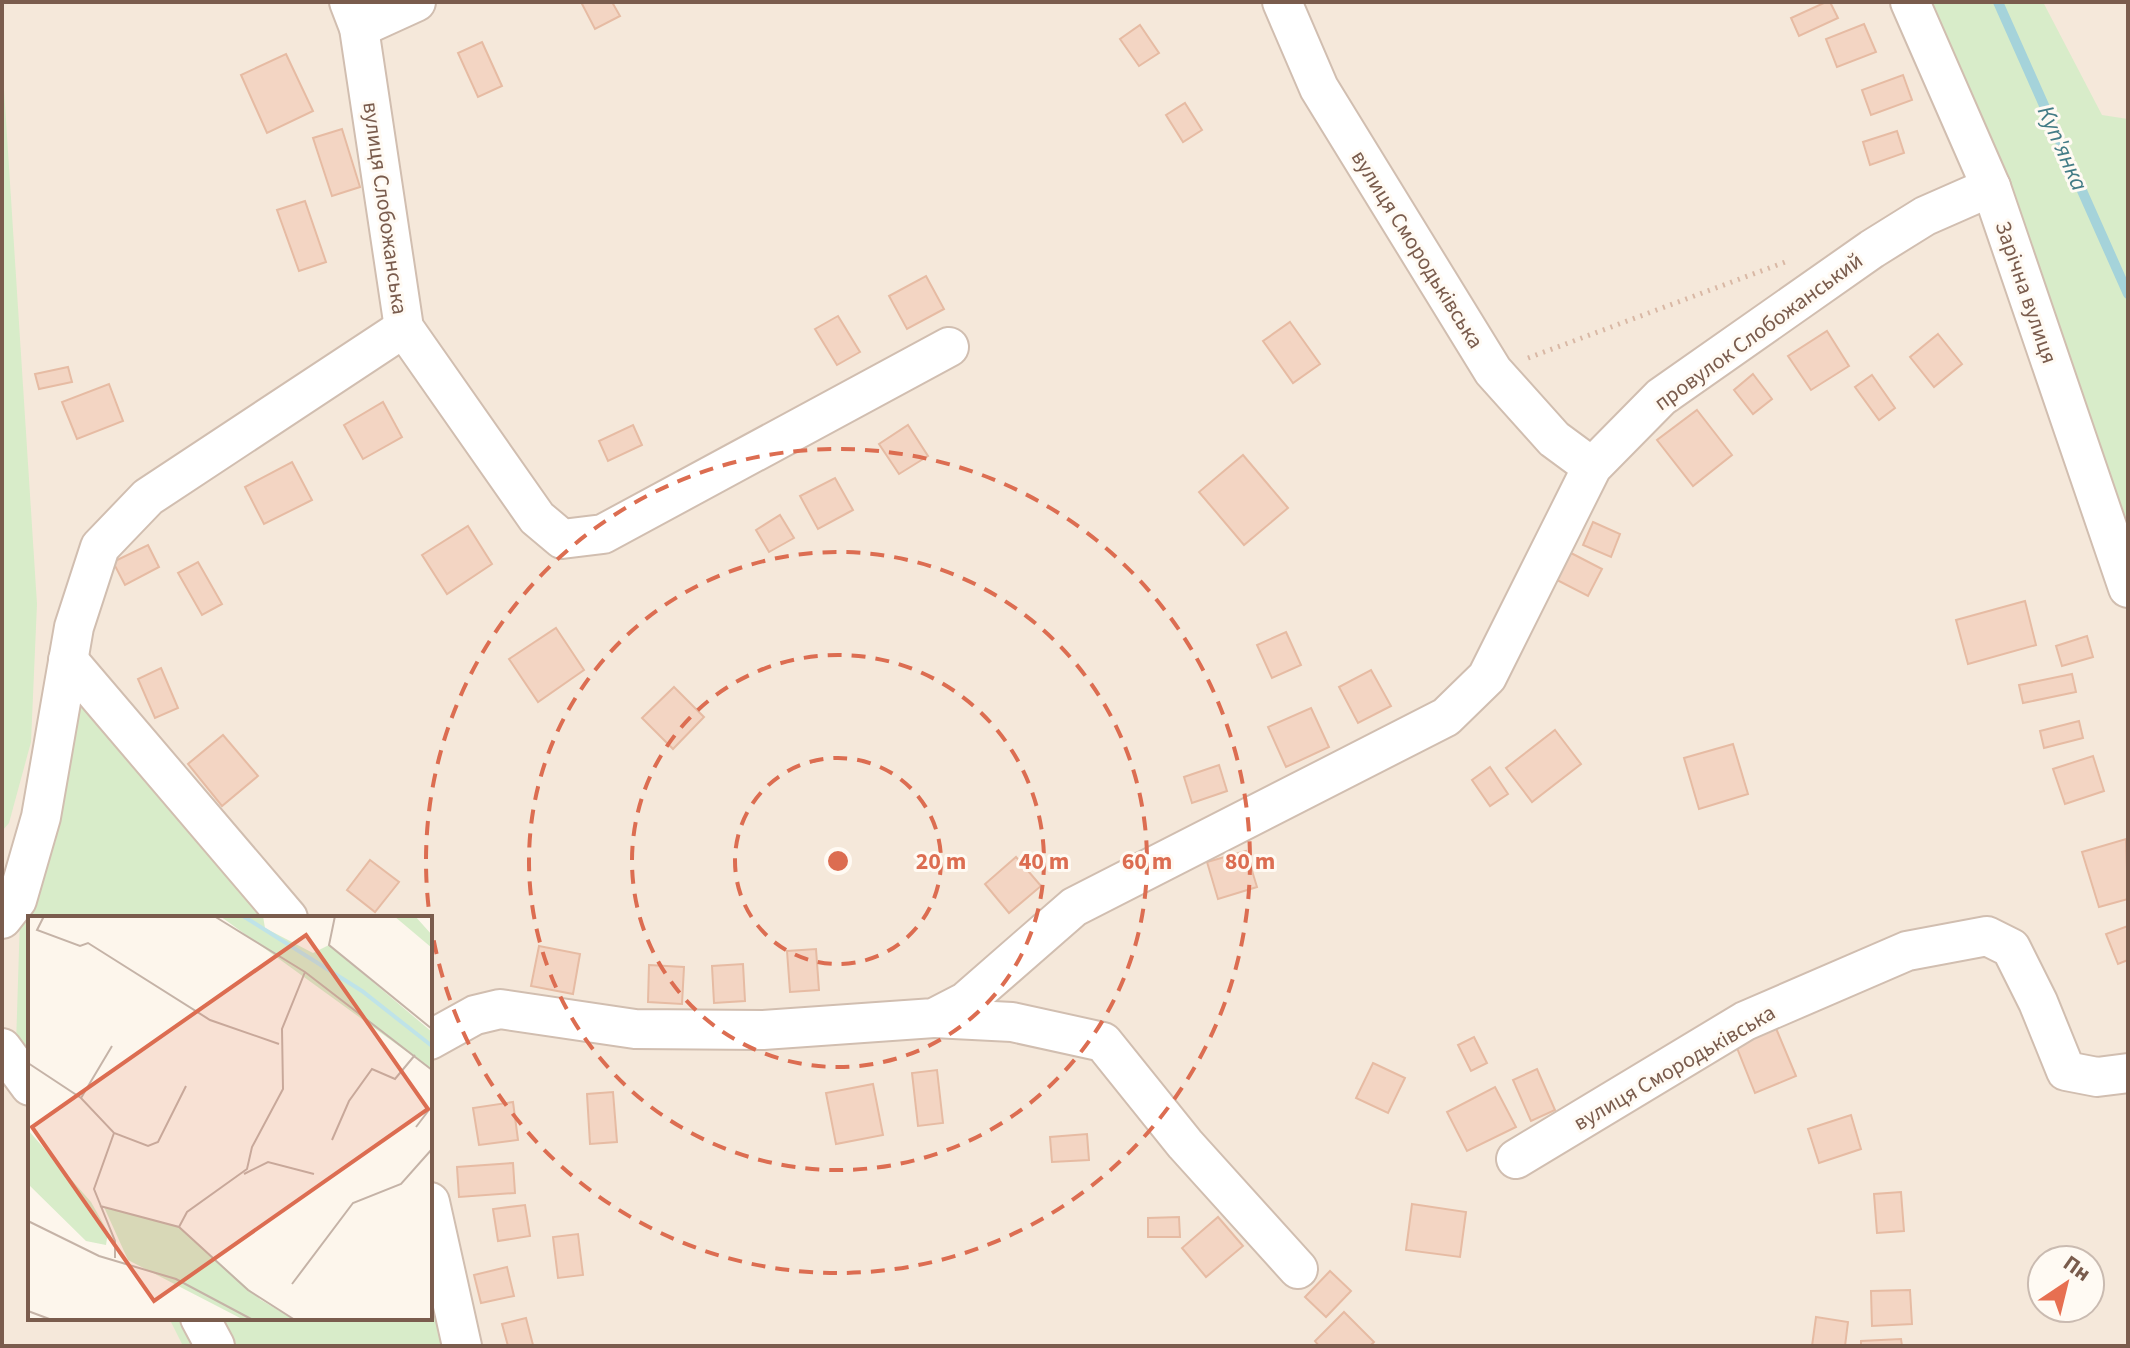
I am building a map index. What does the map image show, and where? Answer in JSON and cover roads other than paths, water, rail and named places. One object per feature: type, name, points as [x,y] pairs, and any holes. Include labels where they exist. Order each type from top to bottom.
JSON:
[{"type":"street","points":[[354,15],[416,2]]},
{"type":"street","name":"вулиця Смородьківська","points":[[1282,2],[1319,88],[1493,371],[1554,439],[1592,467]]},
{"type":"street","name":"Зарічна вулиця","points":[[1910,2],[1991,187],[2128,588]]},
{"type":"street","name":"вулиця Слобожанська","points":[[354,15],[404,328],[537,518],[562,539],[603,534],[949,347]]},
{"type":"street","name":"провулок Слобожанський","points":[[432,1039],[475,1015],[500,1009],[635,1029],[763,1030],[934,1018],[965,1002],[1074,907],[1446,717],[1487,677],[1592,467],[1661,397],[1872,249],[1925,216],[1991,187]]},
{"type":"street","points":[[2,919],[17,900],[41,817],[74,627],[100,547],[148,497],[404,328]]},
{"type":"street","points":[[68,660],[286,916]]},
{"type":"street","name":"вулиця Смородьківська","points":[[1516,1159],[1745,1021],[1907,951],[1987,936],[2011,948],[2038,1002],[2066,1071],[2097,1077],[2128,1073]]},
{"type":"street","points":[[934,1018],[1012,1022],[1103,1042],[1185,1144],[1298,1269]]},
{"type":"street","points":[[2,1048],[28,1083]]},
{"type":"street","points":[[432,1211],[462,1346]]},
{"type":"street","points":[[201,1320],[215,1346]]},
{"type":"waterway","name":"Куп'янка","points":[[1998,2],[2128,294]]}]
